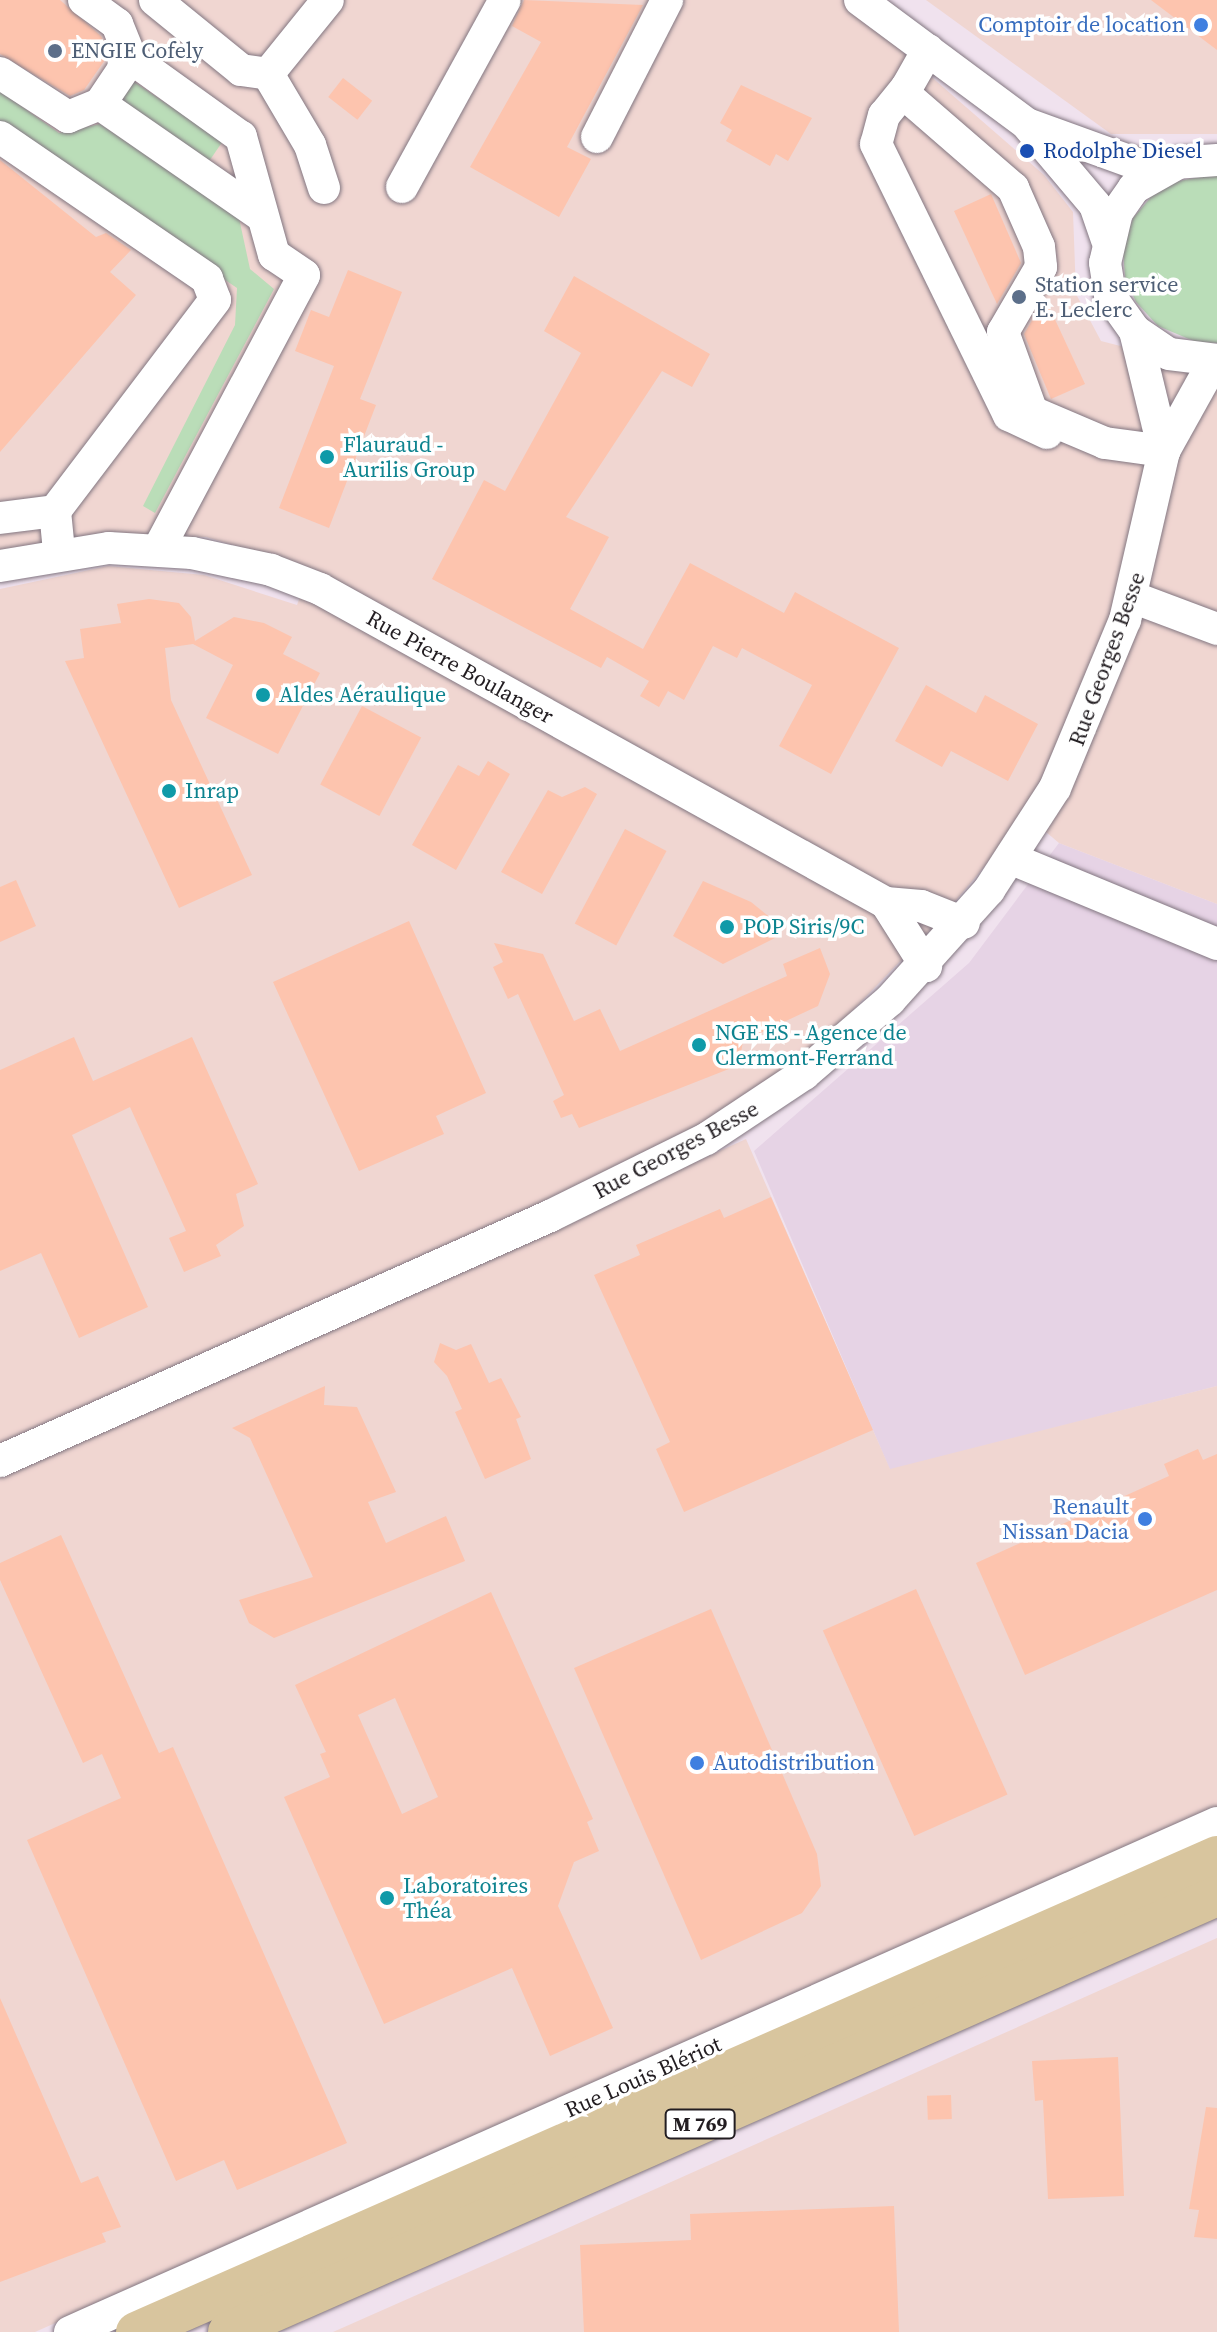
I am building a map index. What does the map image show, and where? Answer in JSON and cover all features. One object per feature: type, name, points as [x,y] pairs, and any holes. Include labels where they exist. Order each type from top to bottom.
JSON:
[{"type":"main road","name":"Rue Louis Blériot","points":[[136,2332],[1217,1856]]},
{"type":"main road","name":"M 769","points":[[228,2332],[1217,1896]]},
{"type":"street","points":[[84,0],[117,24],[131,58],[241,137],[274,255],[304,275],[158,550]]},
{"type":"street","points":[[155,0],[241,70],[268,74]]},
{"type":"street","points":[[268,74],[328,0]]},
{"type":"street","points":[[402,187],[505,0]]},
{"type":"street","points":[[597,137],[667,0]]},
{"type":"street","points":[[860,0],[1027,124],[1095,205],[1107,239],[1110,296],[1135,331],[1169,354],[1215,360]]},
{"type":"street","points":[[928,50],[907,87],[884,115],[876,144],[1009,415],[1029,428],[1164,451]]},
{"type":"street","points":[[0,73],[68,117],[100,104],[131,58]]},
{"type":"street","points":[[268,74],[310,145],[324,188]]},
{"type":"street","points":[[907,87],[921,110],[1013,188],[1039,247],[1041,267],[1003,332],[1032,412],[1105,443]]},
{"type":"street","points":[[100,104],[262,216]]},
{"type":"street","points":[[1027,124],[1157,171]]},
{"type":"street","points":[[0,137],[200,273],[215,300],[55,511],[59,551]]},
{"type":"street","points":[[1107,239],[1134,188],[1157,171],[1217,160]]},
{"type":"street","name":"Rue Georges Besse","points":[[1135,331],[1164,451]]},
{"type":"street","name":"Rue Georges Besse","points":[[0,1461],[536,1222],[706,1139],[804,1074],[926,966],[964,923],[1012,859],[1082,734],[1132,597],[1164,451],[1215,360]]},
{"type":"street","points":[[0,518],[55,511]]},
{"type":"street","name":"Rue Pierre Boulanger","points":[[0,566],[59,551],[158,550],[230,559],[320,589],[886,903],[921,906],[964,923]]},
{"type":"street","points":[[1132,597],[1217,629]]},
{"type":"street","points":[[1012,859],[1217,944]]},
{"type":"street","name":"Rue Pierre Boulanger","points":[[886,903],[926,966]]},
{"type":"street","name":"Rue Louis Blériot","points":[[70,2332],[1217,1823]]},
{"type":"shaded area","points":[[0,0],[843,0],[1044,175],[1073,212],[1076,294],[1101,341],[1217,371],[1217,904],[1059,843],[1027,816],[936,924],[829,1035],[753,1100],[651,1157],[0,1452],[0,589],[108,566],[204,575],[297,605],[310,568],[206,537],[137,537],[0,560]]},
{"type":"shaded area","points":[[926,0],[1217,0],[1217,134],[1111,134]]},
{"type":"shaded area","points":[[1059,843],[1217,904],[1217,1386],[890,1470],[754,1151],[969,963]]},
{"type":"shaded area","points":[[746,1139],[890,1469],[1217,1386],[1217,1809],[35,2332],[0,2332],[0,1477]]},
{"type":"shaded area","points":[[1217,1938],[1217,2332],[333,2332],[559,2232]]},
{"type":"green space","points":[[133,81],[223,141],[207,164],[118,103]]},
{"type":"green space","points":[[0,91],[59,133],[100,124],[239,218],[250,269],[274,289],[155,513],[143,506],[235,325],[237,288],[22,141],[0,122]]},
{"type":"green space","points":[[1217,174],[1217,343],[1196,342],[1158,326],[1136,302],[1125,278],[1123,248],[1133,218],[1151,197],[1173,182]]},
{"type":"building","name":"ENGIE Cofely","points":[[0,0],[60,0],[101,36],[109,54],[84,90],[70,96],[0,54]]},
{"type":"building","points":[[524,0],[643,5],[567,147],[591,159],[559,217],[470,167],[541,42],[512,26]]},
{"type":"building","name":"Comptoir de location","points":[[1151,0],[1217,0],[1217,50]]},
{"type":"building","points":[[343,78],[372,101],[357,120],[328,97]]},
{"type":"building","points":[[741,85],[812,118],[788,161],[776,154],[770,166],[726,141],[732,130],[720,123]]},
{"type":"building","points":[[0,160],[96,237],[106,233],[131,250],[110,272],[136,295],[0,452]]},
{"type":"building","points":[[991,194],[1021,263],[997,304],[954,211]]},
{"type":"building","points":[[348,270],[402,292],[360,399],[376,405],[329,528],[279,508],[334,366],[295,351],[311,310],[329,317]]},
{"type":"building","points":[[574,276],[710,354],[692,387],[662,371],[566,517],[609,537],[570,609],[643,649],[690,563],[784,613],[795,592],[899,648],[831,774],[779,746],[812,685],[742,648],[737,658],[713,646],[684,700],[668,691],[659,707],[640,696],[649,681],[607,657],[601,668],[432,579],[484,480],[505,491],[581,353],[544,331]]},
{"type":"building","points":[[1045,298],[1085,384],[1051,399],[1024,334]]},
{"type":"building","name":"Inrap","points":[[149,599],[179,603],[191,617],[195,641],[234,617],[264,623],[292,637],[283,654],[320,673],[278,754],[206,718],[233,665],[193,644],[165,648],[171,700],[252,875],[179,908],[65,661],[84,658],[80,629],[121,623],[117,604]]},
{"type":"building","points":[[926,685],[976,713],[985,695],[1038,724],[1008,781],[951,751],[942,767],[895,741]]},
{"type":"building","points":[[362,706],[421,737],[379,816],[320,785]]},
{"type":"building","points":[[488,761],[510,774],[456,870],[412,845],[458,765],[479,776]]},
{"type":"building","points":[[585,787],[597,794],[542,894],[501,872],[548,790],[562,797]]},
{"type":"building","points":[[625,829],[666,851],[616,946],[575,923]]},
{"type":"building","points":[[16,880],[36,926],[0,942],[0,887]]},
{"type":"building","name":"POP Siris/9C","points":[[703,881],[751,902],[772,919],[779,936],[723,964],[673,936]]},
{"type":"building","points":[[409,921],[486,1093],[436,1116],[444,1134],[359,1171],[273,982]]},
{"type":"building","points":[[494,943],[543,954],[574,1021],[600,1009],[620,1051],[787,976],[783,964],[820,948],[830,974],[818,1006],[743,1041],[739,1065],[579,1128],[572,1114],[561,1118],[553,1101],[564,1095],[518,994],[508,999],[493,967],[503,962]]},
{"type":"building","points":[[74,1037],[93,1081],[192,1037],[258,1184],[236,1194],[244,1226],[216,1245],[221,1256],[184,1272],[169,1238],[186,1231],[130,1107],[72,1135],[148,1307],[79,1338],[41,1253],[0,1271],[0,1070]]},
{"type":"building","points":[[771,1197],[873,1430],[684,1512],[656,1449],[670,1442],[594,1275],[640,1255],[636,1245],[720,1209],[724,1218]]},
{"type":"building","points":[[440,1343],[456,1350],[471,1344],[489,1383],[501,1378],[521,1417],[516,1419],[531,1459],[485,1479],[455,1412],[462,1409],[447,1376],[434,1362]]},
{"type":"building","points":[[325,1386],[324,1405],[357,1407],[396,1492],[368,1502],[386,1543],[446,1516],[465,1561],[274,1638],[249,1623],[239,1600],[313,1577],[250,1438],[232,1428]]},
{"type":"building","name":"Renault Nissan Dacia","points":[[1198,1449],[1203,1460],[1217,1454],[1217,1590],[1025,1675],[976,1563],[1169,1476],[1164,1464]]},
{"type":"building","points":[[61,1535],[159,1753],[173,1747],[347,2143],[237,2190],[224,2160],[176,2181],[27,1840],[121,1798],[102,1754],[83,1763],[0,1580],[0,1563]]},
{"type":"building","points":[[916,1589],[1008,1795],[914,1836],[823,1630]]},
{"type":"building","points":[[491,1592],[593,1819],[587,1822],[599,1851],[574,1862],[558,1906],[613,2028],[550,2056],[512,1968],[384,2024],[284,1797],[330,1777],[320,1754],[326,1752],[295,1685]],"holes":[[[395,1698],[438,1797],[402,1814],[358,1715]]]},
{"type":"building","name":"Autodistribution","points":[[711,1609],[817,1854],[821,1886],[802,1913],[701,1960],[574,1668]]},
{"type":"building","points":[[0,1998],[81,2183],[98,2176],[121,2227],[102,2233],[106,2242],[0,2282]]},
{"type":"building","points":[[1118,2057],[1124,2196],[1048,2199],[1043,2100],[1035,2101],[1032,2061]]},
{"type":"building","points":[[951,2095],[952,2119],[928,2120],[927,2096]]},
{"type":"building","points":[[1206,2107],[1217,2108],[1217,2239],[1194,2237],[1199,2210],[1189,2209]]},
{"type":"building","points":[[894,2206],[899,2332],[584,2332],[580,2245],[691,2240],[690,2214]]},
{"type":"place","name":"Comptoir de location","points":[[1201,25]]},
{"type":"place","name":"ENGIE Cofely","points":[[55,51]]},
{"type":"place","name":"Rodolphe Diesel","points":[[1027,151]]},
{"type":"place","name":"Station service E. Leclerc","points":[[1019,297]]},
{"type":"place","name":"Flauraud - Aurilis Group","points":[[327,457]]},
{"type":"place","name":"Aldes Aéraulique","points":[[263,695]]},
{"type":"place","name":"Inrap","points":[[169,791]]},
{"type":"place","name":"POP Siris/9C","points":[[727,927]]},
{"type":"place","name":"NGE ES - Agence de Clermont-Ferrand","points":[[699,1045]]},
{"type":"place","name":"Renault Nissan Dacia","points":[[1145,1519]]},
{"type":"place","name":"Autodistribution","points":[[697,1763]]},
{"type":"place","name":"Laboratoires Théa","points":[[387,1898]]}]
